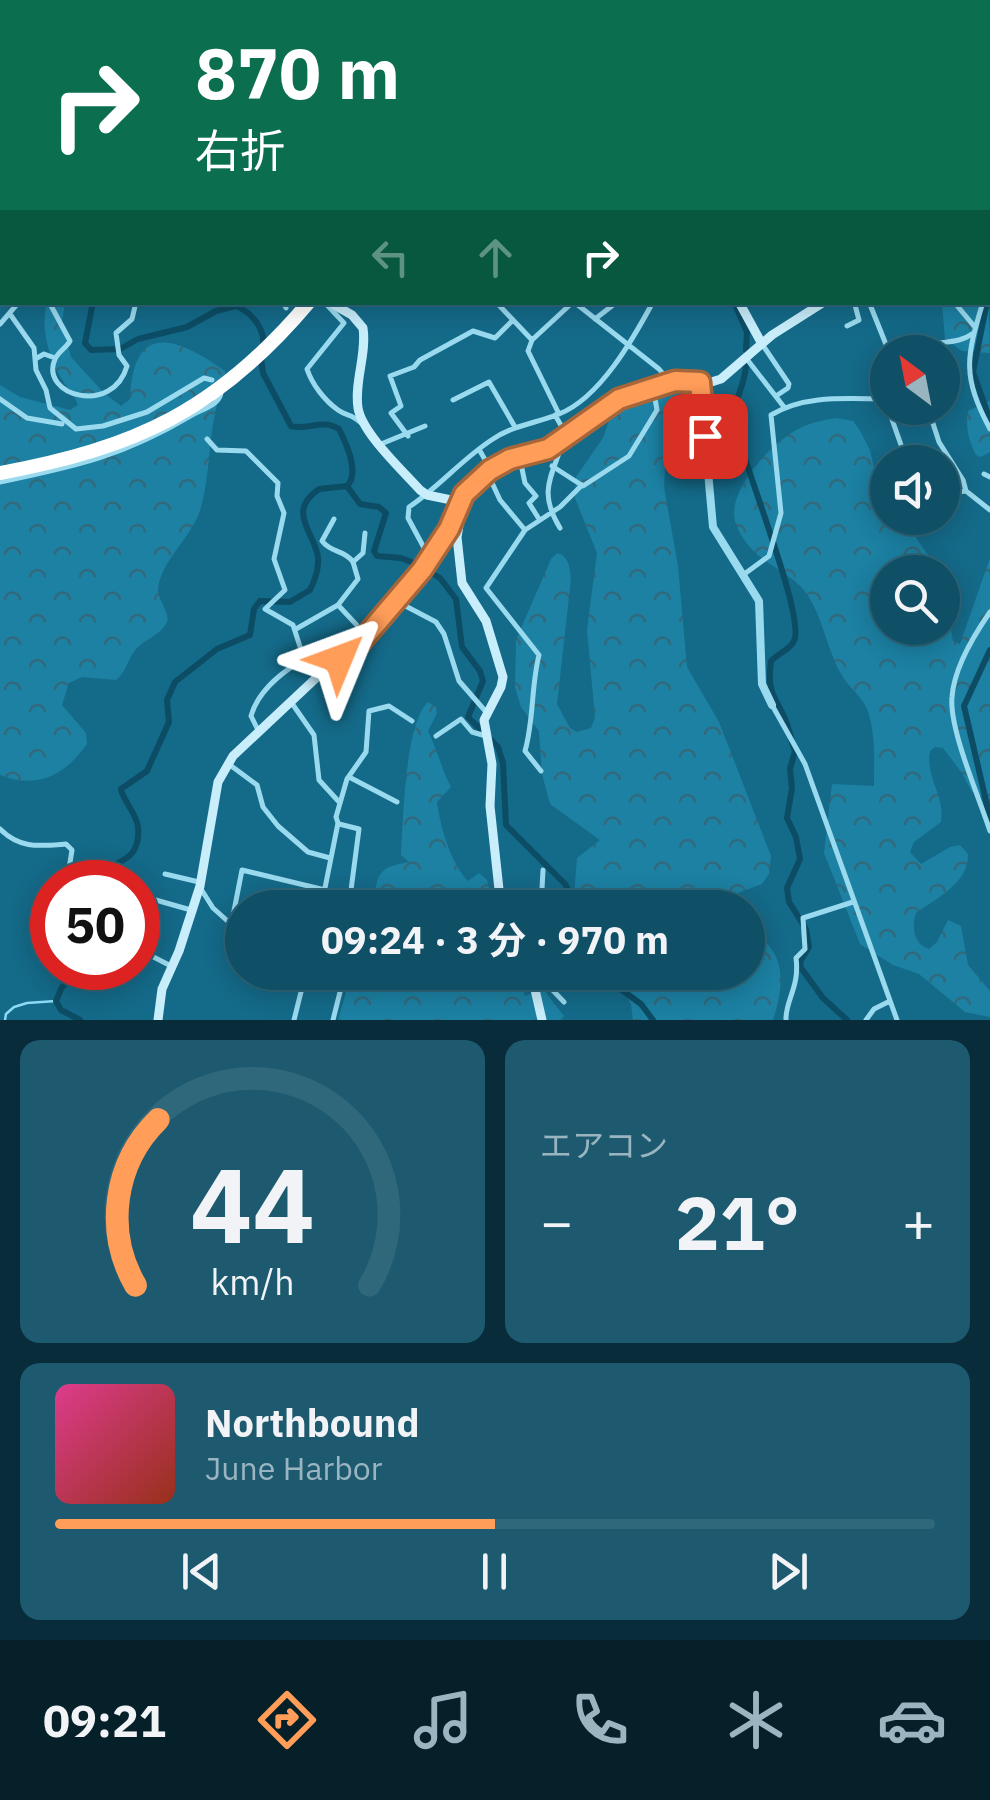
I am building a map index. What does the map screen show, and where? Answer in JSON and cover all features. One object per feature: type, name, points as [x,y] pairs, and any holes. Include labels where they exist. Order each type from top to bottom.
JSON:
[{"type":"highway","points":[[230,376],[262,344],[289,305]]},
{"type":"highway","points":[[0,470],[55,464],[112,447],[178,416],[267,348],[306,305]]},
{"type":"main road","points":[[334,305],[352,315],[364,328],[358,410],[380,444],[427,495],[461,502]]},
{"type":"main road","points":[[741,305],[762,344]]},
{"type":"main road","points":[[158,1020],[162,989],[208,850],[218,782],[228,762],[331,664],[354,650],[426,564],[468,490],[510,459],[544,451],[565,439],[619,399],[670,382],[720,379],[762,344],[820,305]]},
{"type":"main road","points":[[461,502],[457,537],[462,583],[484,616],[502,672],[501,687],[484,720],[492,764],[490,806],[499,890]]},
{"type":"main road","points":[[535,990],[542,1020]]},
{"type":"street","points":[[0,324],[17,305]]},
{"type":"street","points":[[51,305],[70,340],[55,358],[54,370],[60,384],[76,396],[88,397],[103,394],[122,380],[127,366],[119,355],[117,330],[132,319],[135,305]]},
{"type":"street","points":[[330,305],[344,323],[307,368],[311,381],[339,412],[352,415],[380,444],[426,426]]},
{"type":"street","points":[[498,305],[532,340]]},
{"type":"street","points":[[560,528],[550,510],[548,494],[552,466],[565,439],[528,351],[532,340],[571,305]]},
{"type":"street","points":[[578,305],[670,382]]},
{"type":"street","points":[[595,319],[614,305]]},
{"type":"street","points":[[426,564],[407,511],[490,440],[514,427],[574,406],[629,346],[651,305]]},
{"type":"street","points":[[847,326],[859,320],[855,305]]},
{"type":"street","points":[[870,305],[882,335]]},
{"type":"street","points":[[956,305],[973,330]]},
{"type":"street","points":[[982,305],[968,364],[972,386],[990,429]]},
{"type":"street","points":[[10,314],[37,358],[36,370],[49,407],[66,424]]},
{"type":"street","points":[[408,436],[390,412],[401,406],[390,376],[414,367],[473,331],[495,338],[512,322]]},
{"type":"street","points":[[960,343],[973,330]]},
{"type":"street","points":[[762,344],[788,384],[776,396]]},
{"type":"street","points":[[37,358],[44,354],[55,358]]},
{"type":"street","points":[[746,358],[784,407]]},
{"type":"street","points":[[0,399],[27,418],[83,430],[132,418],[162,406],[204,378],[212,380]]},
{"type":"street","points":[[453,400],[489,382],[514,427]]},
{"type":"street","points":[[700,382],[713,527],[759,601],[762,684],[805,764],[897,1020]]},
{"type":"street","points":[[541,771],[525,751],[532,730],[538,653],[486,588],[525,530],[636,448],[657,410],[653,387]]},
{"type":"street","points":[[0,482],[112,456],[170,430],[218,402],[221,393]]},
{"type":"street","points":[[742,576],[769,556],[781,514],[771,418],[784,407],[820,399],[870,401]]},
{"type":"street","points":[[934,425],[966,491],[990,510]]},
{"type":"street","points":[[207,439],[218,450],[246,451],[276,478],[284,515],[274,559],[284,593],[264,610],[288,620],[296,629],[304,659]]},
{"type":"street","points":[[480,451],[500,500],[525,530]]},
{"type":"street","points":[[510,459],[520,463],[524,483],[536,496]]},
{"type":"street","points":[[552,466],[582,485]]},
{"type":"street","points":[[960,492],[966,491]]},
{"type":"street","points":[[539,519],[529,503],[536,496],[548,494]]},
{"type":"street","points":[[296,629],[338,605],[358,579],[346,554],[329,549],[322,540],[334,518]]},
{"type":"street","points":[[353,562],[363,553],[366,533]]},
{"type":"street","points":[[394,600],[436,622],[444,634],[459,681],[487,713]]},
{"type":"street","points":[[338,605],[366,636]]},
{"type":"street","points":[[990,612],[956,676],[952,698],[957,730],[990,831]]},
{"type":"street","points":[[259,732],[250,716],[254,706],[286,670],[304,659],[331,664]]},
{"type":"street","points":[[290,702],[314,735],[319,780],[340,803]]},
{"type":"street","points":[[325,890],[338,824],[336,817],[348,777],[366,752],[370,709],[388,706],[412,721]]},
{"type":"street","points":[[436,736],[461,719],[472,732],[486,736]]},
{"type":"street","points":[[228,762],[242,777],[257,785],[263,806],[278,826],[308,852],[331,858]]},
{"type":"street","points":[[348,777],[397,802]]},
{"type":"street","points":[[338,824],[360,829],[351,890]]},
{"type":"street","points":[[0,829],[33,848],[66,844],[72,850],[70,860]]},
{"type":"street","points":[[238,890],[242,870],[310,890]]},
{"type":"street","points":[[541,890],[543,870]]},
{"type":"street","points":[[166,874],[199,884],[225,920]]},
{"type":"street","points":[[160,901],[190,910]]},
{"type":"street","points":[[786,1020],[785,1012],[798,978],[796,958],[805,949],[803,918],[854,902]]},
{"type":"street","points":[[160,961],[172,967]]},
{"type":"street","points":[[294,1020],[302,990]]},
{"type":"street","points":[[333,1020],[340,990]]},
{"type":"street","points":[[553,990],[564,1002]]},
{"type":"street","points":[[866,1020],[874,1009],[890,1000]]},
{"type":"green space","points":[[47,305],[65,305],[62,322],[71,357],[121,406],[130,399],[140,356],[149,346],[161,343],[175,344],[208,359],[225,371],[227,380],[216,410],[201,507],[166,566],[158,588],[166,624],[136,649],[116,680],[82,677],[69,683],[62,705],[86,733],[87,744],[60,771],[26,781],[0,775],[0,385],[20,397],[70,410],[78,405],[50,355]]},
{"type":"green space","points":[[942,305],[989,305],[990,353],[962,351],[960,335],[945,335]]},
{"type":"green space","points":[[668,387],[678,391],[682,411],[679,437],[665,468],[664,487],[678,566],[687,667],[719,722],[771,856],[769,874],[762,884],[746,890],[575,890],[577,858],[600,840],[550,804],[542,774],[539,731],[521,707],[515,687],[516,640],[557,553],[568,563],[571,579],[557,704],[570,728],[577,732],[591,728],[595,717],[587,630],[597,553],[575,498],[576,477],[603,438],[614,406],[623,398]]},
{"type":"green space","points":[[990,401],[990,452],[981,457],[976,455],[970,439],[968,411]]},
{"type":"green space","points":[[837,418],[853,421],[870,450],[870,535],[915,535],[928,555],[870,555],[870,645],[960,645],[990,558],[990,799],[972,792],[943,748],[935,747],[930,751],[929,761],[941,822],[914,842],[910,852],[921,864],[950,847],[960,845],[968,854],[958,881],[916,913],[914,929],[920,943],[929,949],[948,920],[961,926],[968,965],[990,991],[990,1017],[965,1012],[919,974],[893,965],[860,944],[824,853],[832,784],[874,786],[870,718],[865,704],[840,672],[807,594],[751,548],[736,524],[734,511],[737,497],[753,469],[777,444],[814,423]]},
{"type":"green space","points":[[428,702],[436,707],[428,731],[451,787],[437,802],[452,855],[468,881],[479,873],[487,880],[490,890],[375,890],[384,871],[409,862],[401,855],[410,751],[420,713]]},
{"type":"green space","points":[[765,941],[780,968],[780,993],[773,1020],[633,1020],[624,990],[765,990]]},
{"type":"green space","points":[[347,990],[523,990],[525,996],[544,990],[564,1016],[560,1020],[338,1020]]},
{"type":"waterway","points":[[92,305],[85,343],[91,350],[120,349],[138,339],[187,327],[216,311],[236,306],[256,321],[263,345]]},
{"type":"waterway","points":[[735,305],[747,332],[746,350]]},
{"type":"waterway","points":[[986,305],[973,372],[990,420]]},
{"type":"waterway","points":[[261,358],[263,373],[291,426],[327,425],[339,429],[352,466],[347,486]]},
{"type":"waterway","points":[[746,364],[735,424],[795,626],[794,641],[771,661],[770,673],[772,690],[795,751],[787,818],[800,859],[787,888],[789,902],[806,929],[809,947],[800,962],[801,968],[823,998],[847,1020]]},
{"type":"waterway","points":[[347,486],[360,504],[379,507],[386,513],[374,551],[377,556],[416,564],[440,578],[456,599],[462,647],[483,681],[468,717],[498,747],[503,763],[506,825],[568,890]]},
{"type":"waterway","points":[[121,860],[134,851],[138,827],[121,789],[147,771],[169,722],[167,700],[175,682],[217,649],[250,635],[254,609],[260,601],[290,602],[310,590],[318,557],[305,522],[304,506],[319,489],[347,486]]},
{"type":"waterway","points":[[990,650],[964,706],[990,818]]},
{"type":"waterway","points":[[61,990],[56,1001],[61,1010],[80,1020]]},
{"type":"waterway","points":[[622,990],[641,1004],[653,1020]]},
{"type":"waterway","points":[[5,1020],[14,1007],[56,1001]]},
{"type":"route","points":[[339,659],[354,650],[427,563],[468,490],[501,462],[548,449],[619,399],[675,381],[700,382],[705,436]]}]
